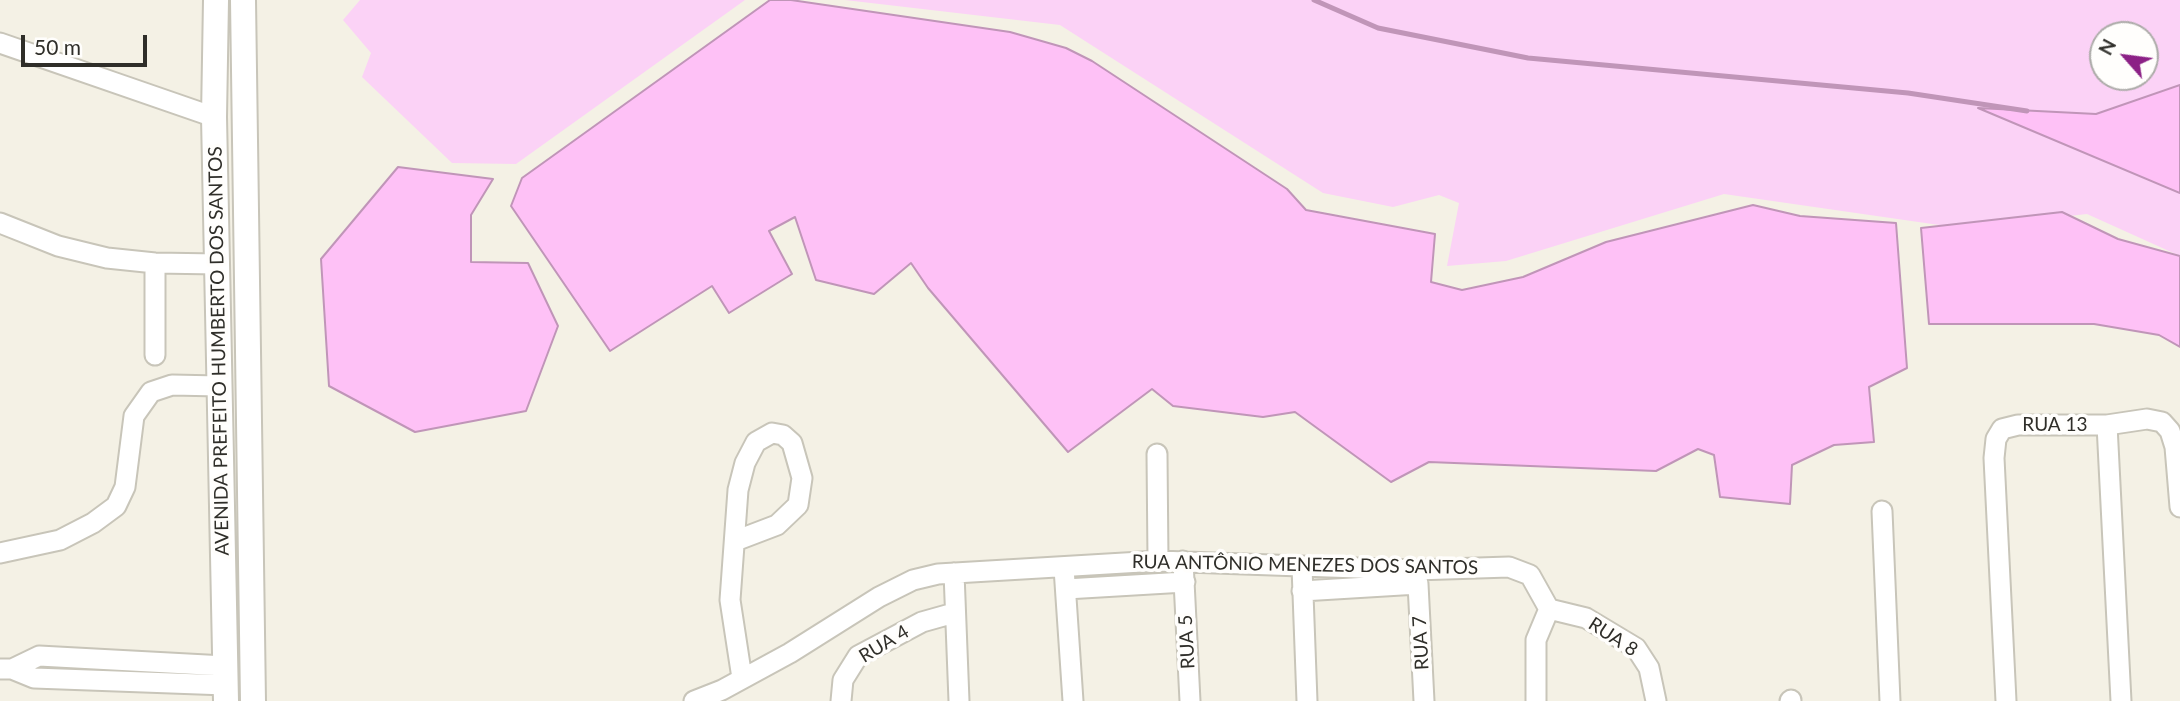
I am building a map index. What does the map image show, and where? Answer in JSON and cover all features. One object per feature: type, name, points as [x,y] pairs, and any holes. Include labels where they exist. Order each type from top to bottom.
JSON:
[{"type":"street","name":"AVENIDA PREFEITO HUMBERTO DOS SANTOS","points":[[216,0],[214,117],[225,684]]},
{"type":"street","name":"AVENIDA PREFEITO HUMBERTO DOS SANTOS","points":[[243,0],[253,701]]},
{"type":"street","points":[[0,43],[214,117]]},
{"type":"street","points":[[0,223],[77,252],[155,263],[218,264]]},
{"type":"street","points":[[155,263],[155,355]]},
{"type":"street","points":[[0,553],[60,540],[93,523],[116,506],[125,487],[134,416],[150,392],[172,385],[219,386]]},
{"type":"street","points":[[2107,425],[2152,419],[2168,426],[2177,462],[2180,507]]},
{"type":"street","name":"RUA 13","points":[[2006,701],[1996,496],[1996,439],[2001,429],[2018,425],[2107,425],[2122,701]]},
{"type":"street","points":[[735,541],[777,526],[798,505],[802,478],[792,443],[783,435],[772,433],[760,439],[745,463],[738,489],[730,600],[742,678]]},
{"type":"street","points":[[1157,454],[1158,561]]},
{"type":"street","points":[[1882,511],[1890,701]]},
{"type":"street","name":"RUA ANTÔNIO MENEZES DOS SANTOS","points":[[694,701],[723,695],[742,678],[899,586],[923,577],[954,573],[1158,561],[1302,567],[1417,577],[1509,567],[1523,570],[1537,583],[1549,609]]},
{"type":"street","name":"RUA 5","points":[[1183,561],[1190,701]]},
{"type":"street","points":[[1302,567],[1307,701]]},
{"type":"street","points":[[1063,568],[1073,701]]},
{"type":"street","points":[[954,573],[959,701]]},
{"type":"street","points":[[1302,591],[1417,577]]},
{"type":"street","name":"RUA 7","points":[[1417,577],[1424,701]]},
{"type":"street","points":[[1066,589],[1185,582]]},
{"type":"street","points":[[1536,701],[1536,640],[1549,609]]},
{"type":"street","name":"RUA 8","points":[[1549,609],[1598,624],[1636,649],[1650,668],[1656,701]]},
{"type":"street","name":"RUA 4","points":[[841,701],[843,680],[858,656],[922,622],[954,613]]},
{"type":"street","points":[[224,619],[252,617]]},
{"type":"street","points":[[6,669],[39,656],[225,684]]},
{"type":"shaded area","points":[[360,0],[745,0],[516,164],[452,163],[362,77],[371,53],[343,20]]},
{"type":"shaded area","points":[[770,0],[791,0],[1010,32],[1066,48],[1092,61],[1287,189],[1306,210],[1435,234],[1431,282],[1462,290],[1523,277],[1606,242],[1753,205],[1800,216],[1896,223],[1907,368],[1869,387],[1874,442],[1834,445],[1792,465],[1790,504],[1720,497],[1714,455],[1698,449],[1656,471],[1429,462],[1391,482],[1295,412],[1263,417],[1173,406],[1152,389],[1068,452],[928,288],[911,263],[874,294],[816,280],[795,217],[769,231],[792,274],[729,313],[712,286],[610,351],[511,206],[522,178]]},
{"type":"shaded area","points":[[845,0],[2180,0],[2180,85],[2096,114],[1980,109],[2180,193],[2180,256],[2087,214],[1960,228],[1724,194],[1506,261],[1447,266],[1459,203],[1439,195],[1393,207],[1323,193],[1060,25]]},
{"type":"shaded area","points":[[2180,85],[2180,193],[1978,108],[2096,114]]},
{"type":"shaded area","points":[[398,167],[493,179],[471,215],[471,262],[528,263],[558,326],[526,411],[415,432],[329,386],[321,259]]},
{"type":"shaded area","points":[[2062,212],[2118,239],[2180,256],[2180,347],[2159,335],[2094,324],[1929,324],[1921,228]]},
{"type":"waterway","points":[[1314,0],[1378,28],[1528,58],[1908,93],[2027,111]]}]
